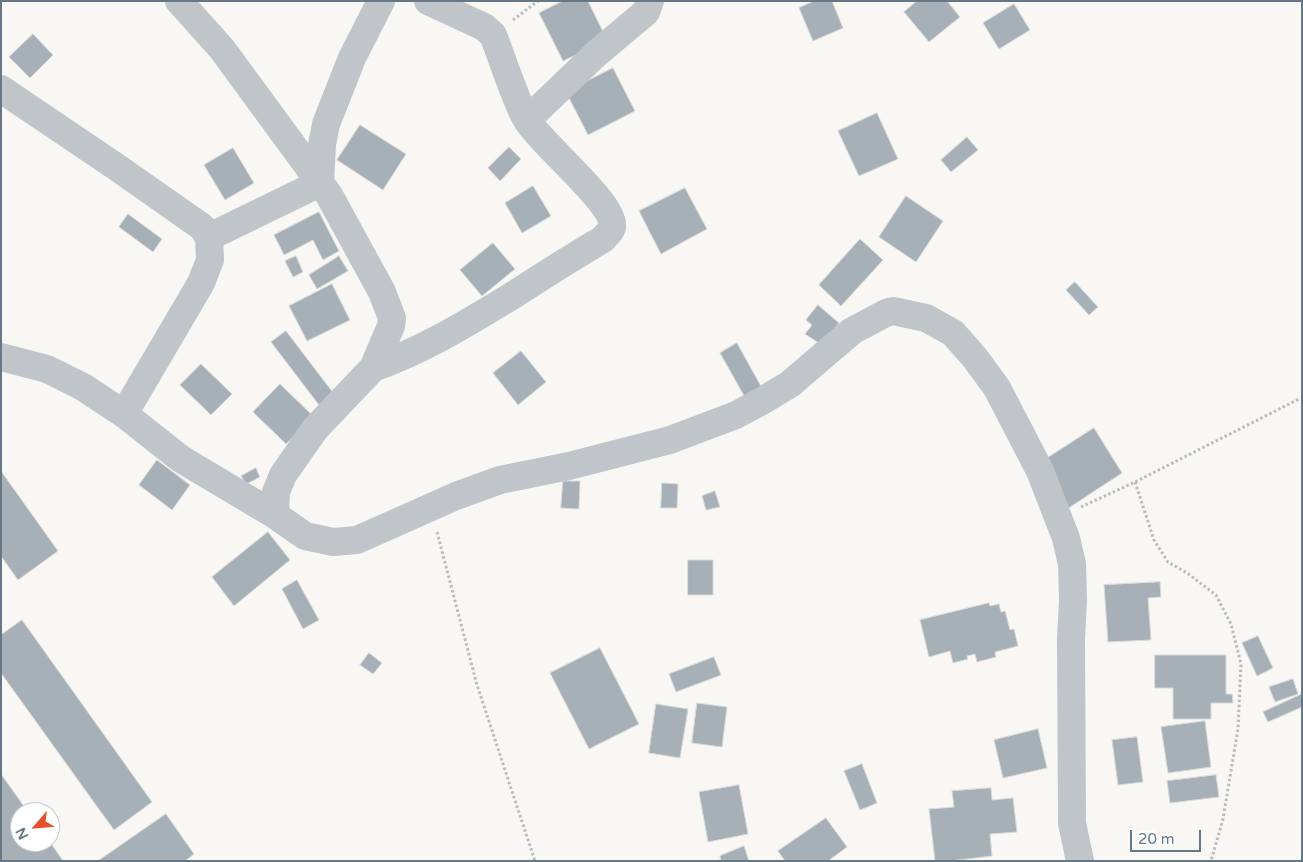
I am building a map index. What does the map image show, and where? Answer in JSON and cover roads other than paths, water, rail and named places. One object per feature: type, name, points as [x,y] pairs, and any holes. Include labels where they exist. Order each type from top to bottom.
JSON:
[{"type":"street","points":[[179,1],[222,49],[329,195],[382,292],[392,318],[391,326],[373,368],[315,429],[283,475],[276,492],[275,516]]},
{"type":"street","points":[[320,183],[322,145],[326,124],[352,58],[381,1]]},
{"type":"street","points":[[373,368],[397,360],[470,322],[603,239],[612,226],[610,216],[605,208],[580,177],[539,137],[527,120],[493,35],[484,26],[428,1]]},
{"type":"street","points":[[527,120],[596,54],[646,12],[650,1]]},
{"type":"street","points":[[1,90],[202,227],[210,237],[210,260],[201,283],[124,414]]},
{"type":"street","points":[[210,237],[320,183]]},
{"type":"street","points":[[1,357],[48,369],[83,387],[124,414],[181,459],[305,536],[332,542],[357,540],[456,496],[500,480],[569,466],[670,440],[736,415],[762,401],[790,384],[852,331],[886,313],[893,311],[926,318],[953,333],[975,358],[997,388],[1036,462],[1066,538],[1072,564],[1073,599],[1071,640],[1072,823],[1080,861]]}]
